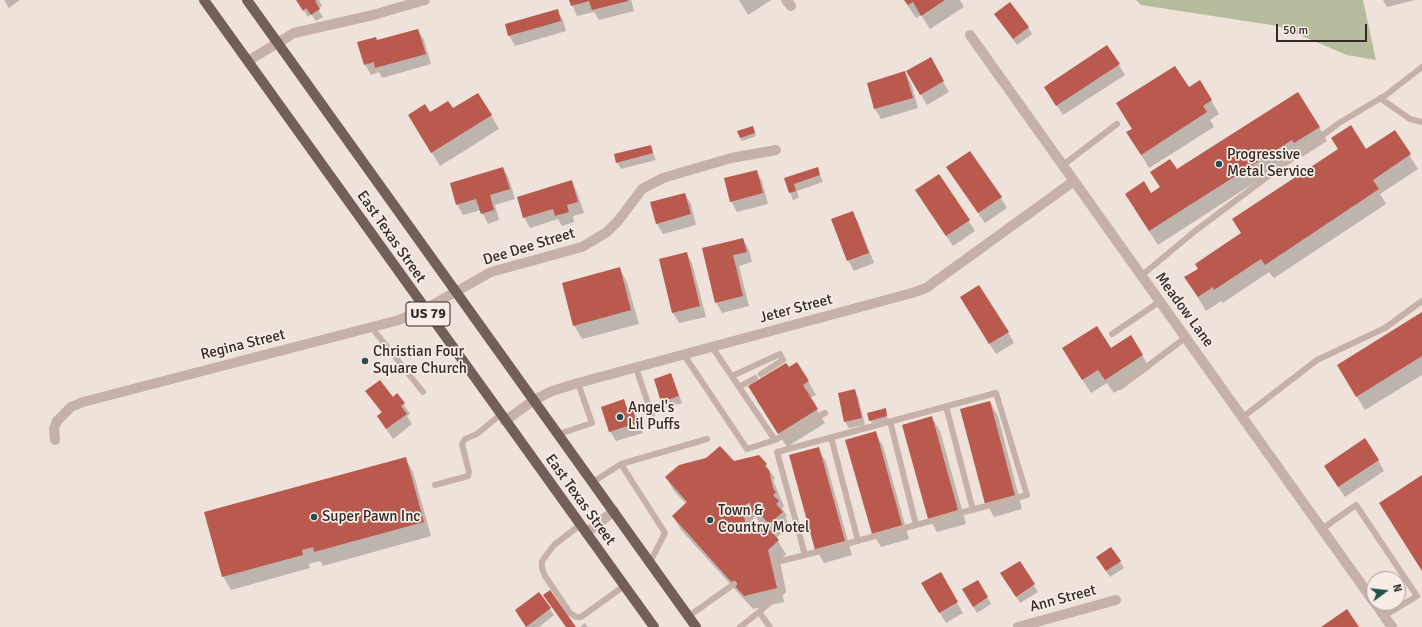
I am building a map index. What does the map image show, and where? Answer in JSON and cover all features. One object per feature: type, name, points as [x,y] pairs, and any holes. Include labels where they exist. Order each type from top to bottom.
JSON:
[{"type":"main road","name":"East Texas Street","points":[[204,0],[654,627]]},
{"type":"main road","name":"East Texas Street","points":[[247,0],[696,627]]},
{"type":"street","points":[[248,61],[277,42],[304,30],[373,15],[425,0]]},
{"type":"street","name":"Meadow Lane","points":[[970,35],[1366,591]]},
{"type":"street","name":"Dee Dee Street","points":[[456,291],[491,272],[582,247],[607,232],[618,222],[642,189],[663,178],[731,158],[776,150]]},
{"type":"street","name":"Jeter Street","points":[[503,418],[552,391],[578,383],[926,288],[1074,181]]},
{"type":"street","name":"Regina Street","points":[[55,440],[54,429],[57,421],[71,407],[83,402],[372,328],[425,309],[456,291]]},
{"type":"street","points":[[583,529],[614,511]]},
{"type":"street","name":"Ann Street","points":[[1018,627],[1116,600]]},
{"type":"street","name":"Meadow Lane","points":[[1380,611],[1392,627]]},
{"type":"lane","points":[[1141,276],[1195,231],[1339,123],[1380,98],[1422,67]]},
{"type":"lane","points":[[1380,98],[1410,119],[1422,122]]},
{"type":"lane","points":[[1063,165],[1118,124]]},
{"type":"lane","points":[[1243,418],[1317,360],[1385,328],[1422,301]]},
{"type":"lane","points":[[1112,334],[1159,302]]},
{"type":"lane","points":[[372,328],[423,392]]},
{"type":"lane","points":[[1120,387],[1185,338]]},
{"type":"lane","points":[[712,347],[775,440]]},
{"type":"lane","points":[[732,376],[780,354],[783,360],[761,374]]},
{"type":"lane","points":[[684,355],[747,449],[775,440],[825,413]]},
{"type":"lane","points":[[636,368],[652,415]]},
{"type":"lane","points":[[740,387],[755,378]]},
{"type":"lane","points":[[559,434],[592,423],[578,383]]},
{"type":"lane","points":[[740,627],[783,591],[774,562],[805,555],[1027,495],[996,393],[777,452],[805,555]]},
{"type":"lane","points":[[946,406],[973,510]]},
{"type":"lane","points":[[434,485],[468,476],[469,472],[462,444],[464,439],[477,434],[503,418]]},
{"type":"lane","points":[[890,421],[916,525]]},
{"type":"lane","points":[[831,437],[858,540]]},
{"type":"lane","points":[[593,482],[621,464],[707,439]]},
{"type":"lane","points":[[621,464],[665,533],[650,562]]},
{"type":"lane","points":[[1322,529],[1356,505],[1417,596],[1384,616]]},
{"type":"lane","points":[[583,529],[554,545],[546,553],[542,560],[542,568],[545,576],[570,613],[576,617],[581,617],[624,586]]},
{"type":"lane","points":[[689,616],[734,584]]},
{"type":"lane","points":[[759,612],[770,627]]},
{"type":"green space","points":[[1136,0],[1363,0],[1376,60],[1347,55],[1278,26],[1141,5]]},
{"type":"building","points":[[296,0],[317,0],[315,1],[320,9],[311,15],[306,8],[303,11]]},
{"type":"building","points":[[569,0],[628,1],[592,10],[589,1],[571,6]]},
{"type":"building","points":[[904,0],[945,0],[921,16],[913,2],[908,5]]},
{"type":"building","points":[[1010,2],[1029,27],[1013,39],[994,14]]},
{"type":"building","points":[[558,9],[561,21],[508,36],[505,24]]},
{"type":"building","points":[[418,29],[426,54],[375,68],[374,62],[364,65],[357,42],[376,37],[377,40]]},
{"type":"building","points":[[1107,45],[1120,64],[1056,106],[1044,87]]},
{"type":"building","points":[[931,57],[944,81],[920,95],[906,71]]},
{"type":"building","points":[[1175,66],[1189,87],[1200,80],[1212,100],[1203,106],[1207,112],[1141,155],[1126,132],[1132,129],[1116,103]]},
{"type":"building","points":[[905,71],[913,98],[874,109],[867,83]]},
{"type":"building","name":"Progressive Metal Service","points":[[1298,92],[1320,127],[1294,143],[1292,140],[1149,231],[1125,194],[1144,181],[1151,193],[1160,187],[1150,172],[1170,159],[1177,169]]},
{"type":"building","points":[[478,93],[492,115],[431,153],[408,115],[425,104],[430,112],[448,101],[453,108]]},
{"type":"building","points":[[1351,125],[1366,149],[1395,130],[1411,154],[1373,180],[1379,189],[1265,265],[1261,259],[1214,290],[1213,287],[1198,297],[1184,277],[1198,269],[1195,264],[1241,233],[1232,219],[1338,149],[1331,138]]},
{"type":"building","points":[[753,126],[755,133],[740,138],[737,131]]},
{"type":"building","points":[[651,145],[653,153],[616,163],[614,154]]},
{"type":"building","points":[[970,151],[1002,197],[978,213],[946,167]]},
{"type":"building","points":[[503,167],[510,189],[490,195],[494,210],[481,214],[476,199],[456,205],[450,183]]},
{"type":"building","points":[[818,167],[820,175],[794,184],[796,191],[789,193],[784,178]]},
{"type":"building","points":[[757,170],[763,193],[730,202],[724,178]]},
{"type":"building","points":[[939,174],[970,220],[946,236],[915,190]]},
{"type":"building","points":[[572,180],[578,202],[567,205],[569,212],[555,216],[553,209],[523,218],[517,197]]},
{"type":"building","points":[[685,193],[691,214],[656,224],[650,202]]},
{"type":"building","points":[[853,211],[869,253],[847,261],[831,219]]},
{"type":"building","points":[[743,238],[747,252],[733,255],[743,296],[715,303],[702,248]]},
{"type":"building","points":[[687,252],[700,306],[672,313],[659,259]]},
{"type":"building","points":[[620,267],[631,310],[573,326],[562,283]]},
{"type":"building","points":[[979,285],[1009,332],[989,344],[960,297]]},
{"type":"building","points":[[1422,312],[1422,356],[1356,397],[1337,365]]},
{"type":"building","points":[[1097,326],[1111,348],[1131,335],[1143,355],[1105,380],[1098,370],[1082,380],[1062,348]]},
{"type":"building","points":[[797,362],[809,381],[803,385],[818,409],[778,434],[748,386],[786,363],[789,367]]},
{"type":"building","points":[[671,373],[679,396],[661,402],[654,379]]},
{"type":"building","points":[[380,380],[393,397],[397,393],[405,403],[401,406],[407,414],[386,429],[377,416],[382,412],[365,391]]},
{"type":"building","points":[[855,389],[862,418],[844,422],[838,393]]},
{"type":"building","name":"Angel's Lil Puffs","points":[[624,399],[628,412],[633,410],[637,423],[609,432],[601,407]]},
{"type":"building","points":[[990,401],[1015,496],[985,504],[960,409]]},
{"type":"building","points":[[886,408],[887,416],[869,421],[867,413]]},
{"type":"building","points":[[932,416],[958,510],[928,519],[902,425]]},
{"type":"building","points":[[876,431],[902,525],[872,534],[845,440]]},
{"type":"building","points":[[1365,438],[1379,460],[1338,487],[1324,466]]},
{"type":"building","name":"Town & Country Motel","points":[[720,446],[734,461],[759,455],[767,464],[765,466],[769,470],[773,488],[776,492],[773,495],[779,501],[776,504],[783,512],[769,524],[759,513],[753,514],[750,503],[746,504],[748,513],[744,517],[746,525],[754,534],[765,525],[779,540],[768,550],[777,588],[744,596],[672,516],[687,502],[665,477],[679,465],[706,458]]},
{"type":"building","points":[[819,447],[845,541],[815,550],[789,455]]},
{"type":"building","name":"Super Pawn Inc","points":[[406,457],[424,522],[314,552],[313,547],[302,550],[303,555],[222,577],[204,512]]},
{"type":"building","points":[[1422,475],[1422,571],[1379,503]]},
{"type":"building","points":[[1111,547],[1121,561],[1106,571],[1096,557]]},
{"type":"building","points":[[1020,561],[1035,584],[1016,597],[1000,573]]},
{"type":"building","points":[[941,572],[958,602],[939,613],[921,583]]},
{"type":"building","points":[[978,580],[988,597],[973,607],[962,589]]},
{"type":"building","points":[[550,590],[576,627],[566,627],[543,595]]},
{"type":"building","points":[[539,592],[551,608],[526,627],[515,610]]},
{"type":"building","points":[[1347,609],[1359,627],[1321,627]]},
{"type":"place","name":"Progressive Metal Service","points":[[1219,164]]},
{"type":"place","name":"Christian Four Square Church","points":[[365,361]]},
{"type":"place","name":"Angel's Lil Puffs","points":[[620,417]]},
{"type":"place","name":"Super Pawn Inc","points":[[314,517]]},
{"type":"place","name":"Town & Country Motel","points":[[710,520]]}]
